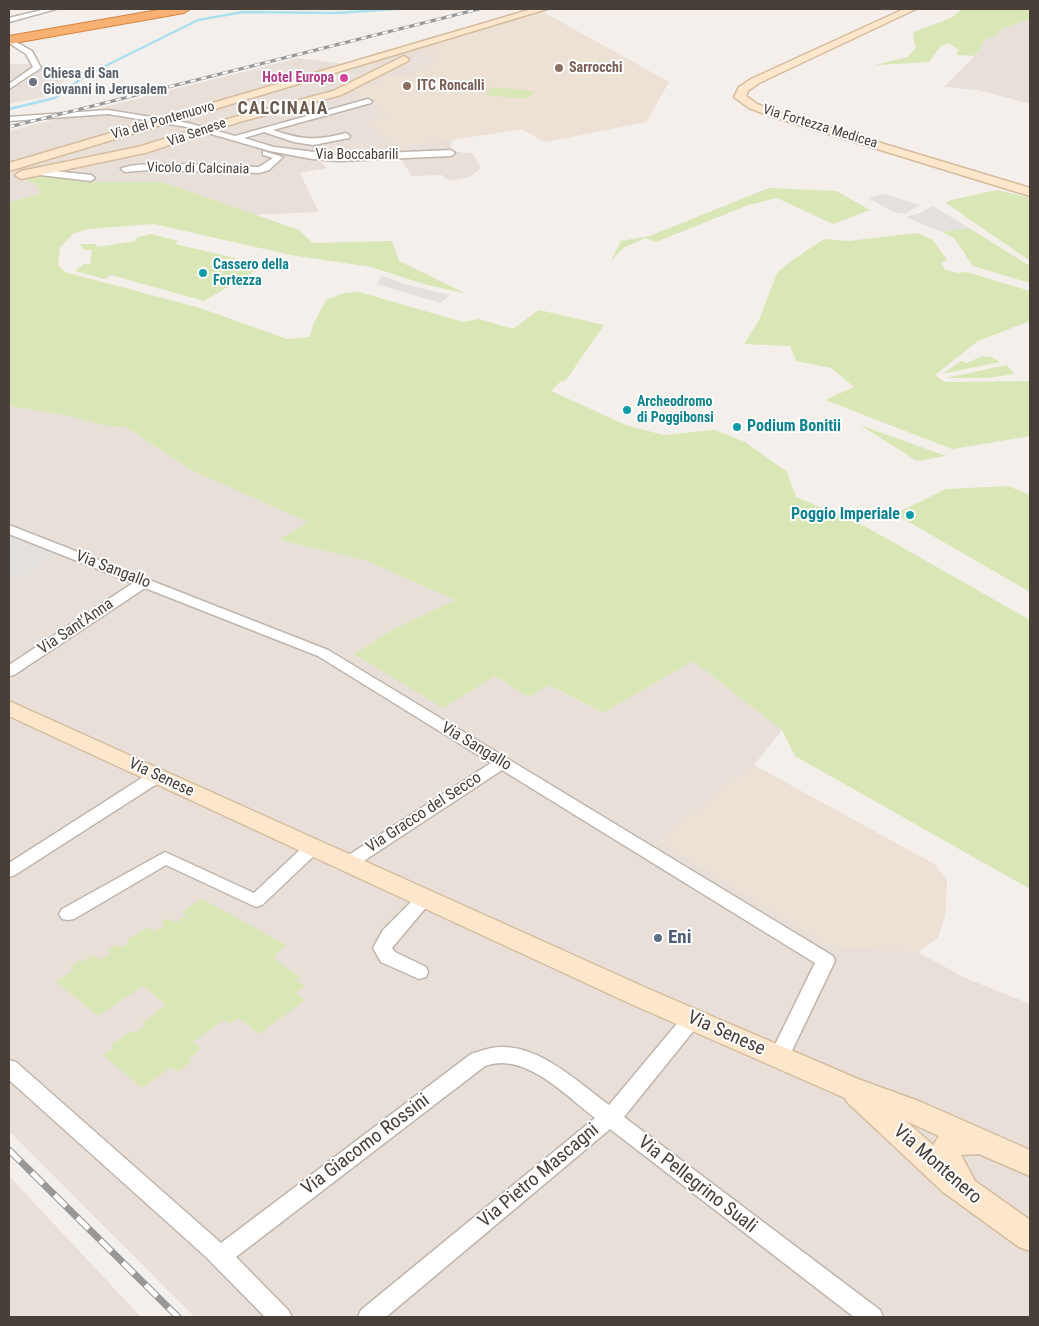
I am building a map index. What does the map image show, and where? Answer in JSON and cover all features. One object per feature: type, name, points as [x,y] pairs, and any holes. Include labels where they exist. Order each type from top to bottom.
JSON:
[{"type":"highway","points":[[9,39],[170,9]]},
{"type":"highway","points":[[9,39],[184,9]]},
{"type":"main road","points":[[517,15],[529,9]]},
{"type":"main road","points":[[517,15],[542,9]]},
{"type":"main road","name":"Via Fortezza Medicea","points":[[911,9],[755,81],[743,89],[740,97],[750,104],[774,114],[1030,192]]},
{"type":"main road","name":"Via Senese","points":[[9,178],[130,153],[206,129],[347,89],[410,52],[460,33],[517,15]]},
{"type":"main road","name":"Via del Pontenuovo","points":[[9,167],[163,121],[410,52]]},
{"type":"main road","name":"Via Senese","points":[[9,708],[346,864],[692,1019],[848,1087],[905,1107],[1030,1163]]},
{"type":"main road","name":"Via Montenero","points":[[848,1087],[938,1170],[970,1196],[1030,1237]]},
{"type":"main road","points":[[970,1196],[949,1163],[946,1148],[948,1145],[960,1142],[985,1143]]},
{"type":"street","points":[[9,20],[53,9]]},
{"type":"street","points":[[9,39],[29,53],[36,68],[9,87]]},
{"type":"street","points":[[235,138],[368,101]]},
{"type":"street","name":"Via Boccabarili","points":[[9,119],[100,112],[206,129],[277,150],[328,157],[451,153]]},
{"type":"street","points":[[265,130],[308,144],[346,136]]},
{"type":"street","name":"Vicolo di Calcinaia","points":[[125,169],[149,167],[257,170],[266,168],[279,157],[250,148],[235,138]]},
{"type":"street","points":[[35,172],[91,178]]},
{"type":"street","name":"Via Sangallo","points":[[9,528],[317,650],[826,961],[779,1057]]},
{"type":"street","name":"Via Sant'Anna","points":[[9,672],[144,582]]},
{"type":"street","name":"Via Gracco del Secco","points":[[346,864],[502,762]]},
{"type":"street","points":[[9,871],[157,776]]},
{"type":"street","points":[[68,914],[165,858],[256,901],[312,848]]},
{"type":"street","points":[[419,972],[388,957],[382,948],[390,935],[424,899]]},
{"type":"street","name":"Via Pietro Mascagni","points":[[369,1317],[610,1117],[692,1019]]},
{"type":"street","name":"Via Giacomo Rossini","points":[[220,1256],[478,1060],[497,1055],[520,1057]]},
{"type":"street","name":"Via Pellegrino Suali","points":[[520,1057],[550,1073],[610,1117],[872,1317]]},
{"type":"street","points":[[9,1068],[220,1256],[280,1317]]},
{"type":"shaded area","points":[[523,10],[541,11],[669,82],[646,122],[545,142],[522,129],[452,140],[450,152],[472,153],[481,168],[470,177],[453,180],[446,179],[442,175],[411,176],[401,158],[317,159],[327,168],[300,173],[319,212],[253,215],[162,182],[87,182],[90,179],[24,179],[36,184],[42,193],[9,202],[9,131],[298,58],[344,64],[452,33]]},
{"type":"shaded area","name":"Sarrocchi","points":[[541,11],[669,82],[646,122],[545,142],[522,129],[400,147],[365,121],[392,116],[354,91],[382,82],[384,77],[412,75],[442,57],[424,50],[439,43]]},
{"type":"shaded area","points":[[1030,19],[1030,104],[978,90],[944,87],[979,51],[984,40],[997,35],[1002,29]]},
{"type":"shaded area","points":[[9,64],[27,64],[74,70],[51,95],[9,104]]},
{"type":"shaded area","points":[[884,194],[920,205],[905,214],[893,212],[869,198]]},
{"type":"shaded area","points":[[933,206],[969,228],[942,232],[906,217],[920,213]]},
{"type":"shaded area","points":[[382,276],[408,285],[450,295],[440,303],[377,284]]},
{"type":"shaded area","points":[[9,406],[65,415],[107,426],[126,427],[191,470],[309,522],[279,540],[365,560],[455,600],[392,630],[354,654],[495,676],[528,697],[548,685],[603,713],[693,661],[782,730],[754,765],[934,864],[947,881],[945,916],[938,937],[918,952],[963,977],[1030,1004],[1030,1317],[195,1317],[9,1131]]},
{"type":"shaded area","points":[[12,534],[59,553],[9,584],[9,536]]},
{"type":"shaded area","points":[[753,765],[934,864],[947,881],[945,916],[938,937],[918,952],[830,946],[659,841]]},
{"type":"shaded area","points":[[9,1176],[141,1317],[9,1317]]},
{"type":"green space","points":[[962,9],[1030,9],[1030,19],[1002,29],[997,35],[984,40],[979,51],[973,56],[957,55],[958,49],[948,43],[940,47],[929,62],[875,65],[908,57],[916,47],[913,37],[914,32],[951,18]]},
{"type":"green space","points":[[492,87],[534,91],[527,99],[485,95]]},
{"type":"green space","points":[[50,175],[90,179],[88,182],[162,182],[299,230],[313,243],[392,241],[399,261],[467,294],[424,284],[371,267],[291,255],[154,224],[88,229],[73,234],[60,247],[58,265],[65,272],[200,308],[287,339],[310,337],[313,325],[326,300],[344,293],[359,292],[463,322],[479,319],[513,329],[539,310],[604,325],[566,380],[560,382],[551,391],[626,425],[663,435],[715,430],[745,442],[787,472],[796,497],[868,528],[1030,620],[1030,889],[795,756],[782,730],[693,661],[603,713],[549,685],[528,697],[495,676],[443,708],[354,654],[392,630],[455,600],[365,560],[279,540],[308,522],[191,470],[126,427],[107,426],[65,415],[9,406],[9,202],[42,193],[36,184],[23,179]]},
{"type":"green space","points":[[769,188],[836,191],[870,210],[833,224],[777,198],[748,205],[656,242],[645,238],[623,248],[611,261],[621,241],[650,236]]},
{"type":"green space","points":[[997,190],[1030,198],[1030,261],[946,203],[951,200]]},
{"type":"green space","points":[[969,228],[1030,266],[1030,283],[973,266],[954,238],[942,232]]},
{"type":"green space","points":[[917,233],[933,240],[947,260],[941,263],[945,270],[958,273],[967,272],[1030,291],[1030,321],[978,341],[935,375],[945,382],[1030,381],[1030,436],[952,449],[825,400],[854,387],[831,368],[796,361],[790,346],[744,344],[759,320],[777,273],[819,242],[825,239],[849,241]]},
{"type":"green space","points":[[151,234],[178,241],[175,244],[265,265],[204,301],[111,275],[104,279],[75,271],[84,264],[90,264],[92,250],[84,250],[80,244],[95,244],[97,247],[137,241],[136,238]]},
{"type":"green space","points":[[982,356],[991,357],[1000,362],[942,374],[961,361],[967,363]]},
{"type":"green space","points":[[1007,365],[1014,374],[988,378],[946,378]]},
{"type":"green space","points":[[860,425],[946,456],[917,461]]},
{"type":"green space","points":[[1008,486],[1030,495],[1030,592],[895,514],[946,489]]},
{"type":"green space","points":[[202,899],[286,945],[273,958],[300,977],[296,980],[305,986],[296,993],[305,1000],[259,1034],[238,1018],[229,1024],[224,1020],[193,1042],[201,1049],[189,1058],[192,1061],[178,1072],[171,1067],[142,1088],[103,1055],[113,1048],[111,1045],[131,1031],[134,1033],[145,1026],[142,1023],[166,1005],[143,986],[98,1016],[54,980],[59,980],[73,971],[70,967],[80,960],[82,962],[93,955],[100,960],[111,953],[108,950],[116,945],[120,948],[129,942],[127,940],[148,927],[154,932],[164,926],[161,923],[168,918],[175,923],[186,915],[182,912]]},
{"type":"waterway","points":[[9,109],[55,98],[85,76],[198,20],[243,12],[336,13],[395,9]]},
{"type":"railway","points":[[9,127],[479,9]]},
{"type":"railway","points":[[9,1150],[178,1317]]},
{"type":"place","name":"Sarrocchi","points":[[559,68]]},
{"type":"place","name":"Hotel Europa","points":[[344,78]]},
{"type":"place","name":"Chiesa di San Giovanni in Jerusalem","points":[[33,82]]},
{"type":"place","name":"ITC Roncalli","points":[[407,86]]},
{"type":"place","name":"Cassero della Fortezza","points":[[203,273]]},
{"type":"place","name":"Archeodromo di Poggibonsi","points":[[627,410]]},
{"type":"place","name":"Podium Bonitii","points":[[737,427]]},
{"type":"place","name":"Poggio Imperiale","points":[[910,515]]},
{"type":"place","name":"Eni","points":[[658,938]]},
{"type":"district","name":"CALCINAIA","points":[[283,109]]}]
